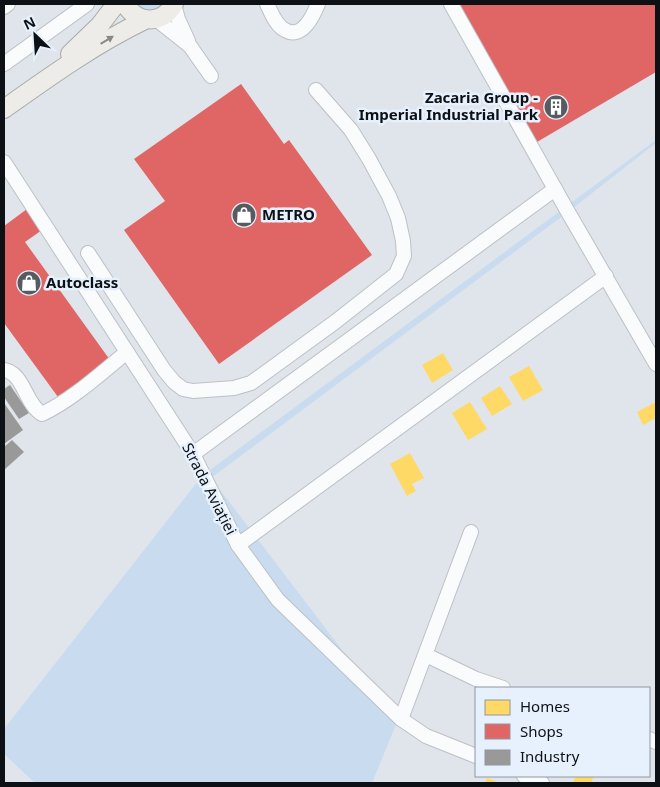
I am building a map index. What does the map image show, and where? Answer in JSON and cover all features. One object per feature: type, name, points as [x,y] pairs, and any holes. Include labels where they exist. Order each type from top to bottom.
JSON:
[{"type":"main road","points":[[37,86],[100,25],[116,4]]},
{"type":"main road","points":[[125,4],[129,11],[136,16],[151,19]]},
{"type":"main road","points":[[4,109],[110,38],[167,13],[174,4]]},
{"type":"street","points":[[4,7],[8,4]]},
{"type":"street","points":[[4,64],[87,4]]},
{"type":"street","points":[[174,4],[178,19],[190,46],[211,76]]},
{"type":"street","points":[[267,4],[274,18],[284,30],[293,32],[305,28],[314,16],[318,4]]},
{"type":"street","points":[[451,4],[656,364]]},
{"type":"street","points":[[151,19],[190,46]]},
{"type":"street","points":[[88,253],[164,370],[174,382],[183,389],[193,391],[234,388],[251,383],[335,322],[396,274],[404,256],[398,218],[389,196],[351,130],[316,90]]},
{"type":"street","name":"Strada Aviației","points":[[4,162],[193,454],[238,545],[278,600],[401,719],[426,736],[475,756]]},
{"type":"street","points":[[193,454],[555,189]]},
{"type":"street","points":[[238,545],[606,276]]},
{"type":"street","points":[[4,370],[10,371],[15,376],[36,410],[42,414],[90,381],[127,352]]},
{"type":"street","points":[[401,719],[471,532]]},
{"type":"street","points":[[426,655],[476,679],[500,687]]},
{"type":"street","points":[[527,777],[542,783]]},
{"type":"shaded area","points":[[132,4],[169,4],[150,15]]},
{"type":"shaded area","points":[[656,140],[656,143],[568,212],[211,478],[397,722],[372,783],[35,783],[4,754],[4,729],[202,476]]},
{"type":"building: Homes","points":[[443,353],[453,370],[432,383],[422,365]]},
{"type":"building: Homes","points":[[529,366],[543,390],[523,401],[509,377]]},
{"type":"building: Homes","points":[[500,386],[512,404],[492,416],[481,398]]},
{"type":"building: Homes","points":[[470,402],[487,429],[468,440],[452,413]]},
{"type":"building: Homes","points":[[656,402],[656,418],[643,425],[637,412]]},
{"type":"building: Homes","points":[[410,453],[424,478],[412,484],[416,491],[407,496],[390,464]]},
{"type":"building: Homes","points":[[576,777],[594,777],[591,783],[573,782]]},
{"type":"building: Homes","points":[[487,778],[500,783],[485,783]]},
{"type":"building: Shops","name":"Zacaria Group - Imperial Industrial Park","points":[[456,4],[656,4],[656,72],[537,142]]},
{"type":"building: Shops","name":"METRO","points":[[241,84],[284,144],[289,140],[372,255],[219,364],[124,230],[165,201],[134,159]]},
{"type":"building: Shops","name":"Autoclass","points":[[27,209],[42,230],[25,242],[110,360],[58,397],[4,323],[4,226]]},
{"type":"building: Industry","points":[[10,385],[29,413],[19,419],[4,397],[4,389]]},
{"type":"building: Industry","points":[[4,403],[23,430],[4,444]]},
{"type":"building: Industry","points":[[12,440],[24,452],[4,470],[4,447]]},
{"type":"place","name":"Zacaria Group - Imperial Industrial Park","points":[[556,107]]},
{"type":"place","name":"METRO","points":[[244,215]]},
{"type":"place","name":"Autoclass","points":[[29,283]]}]
